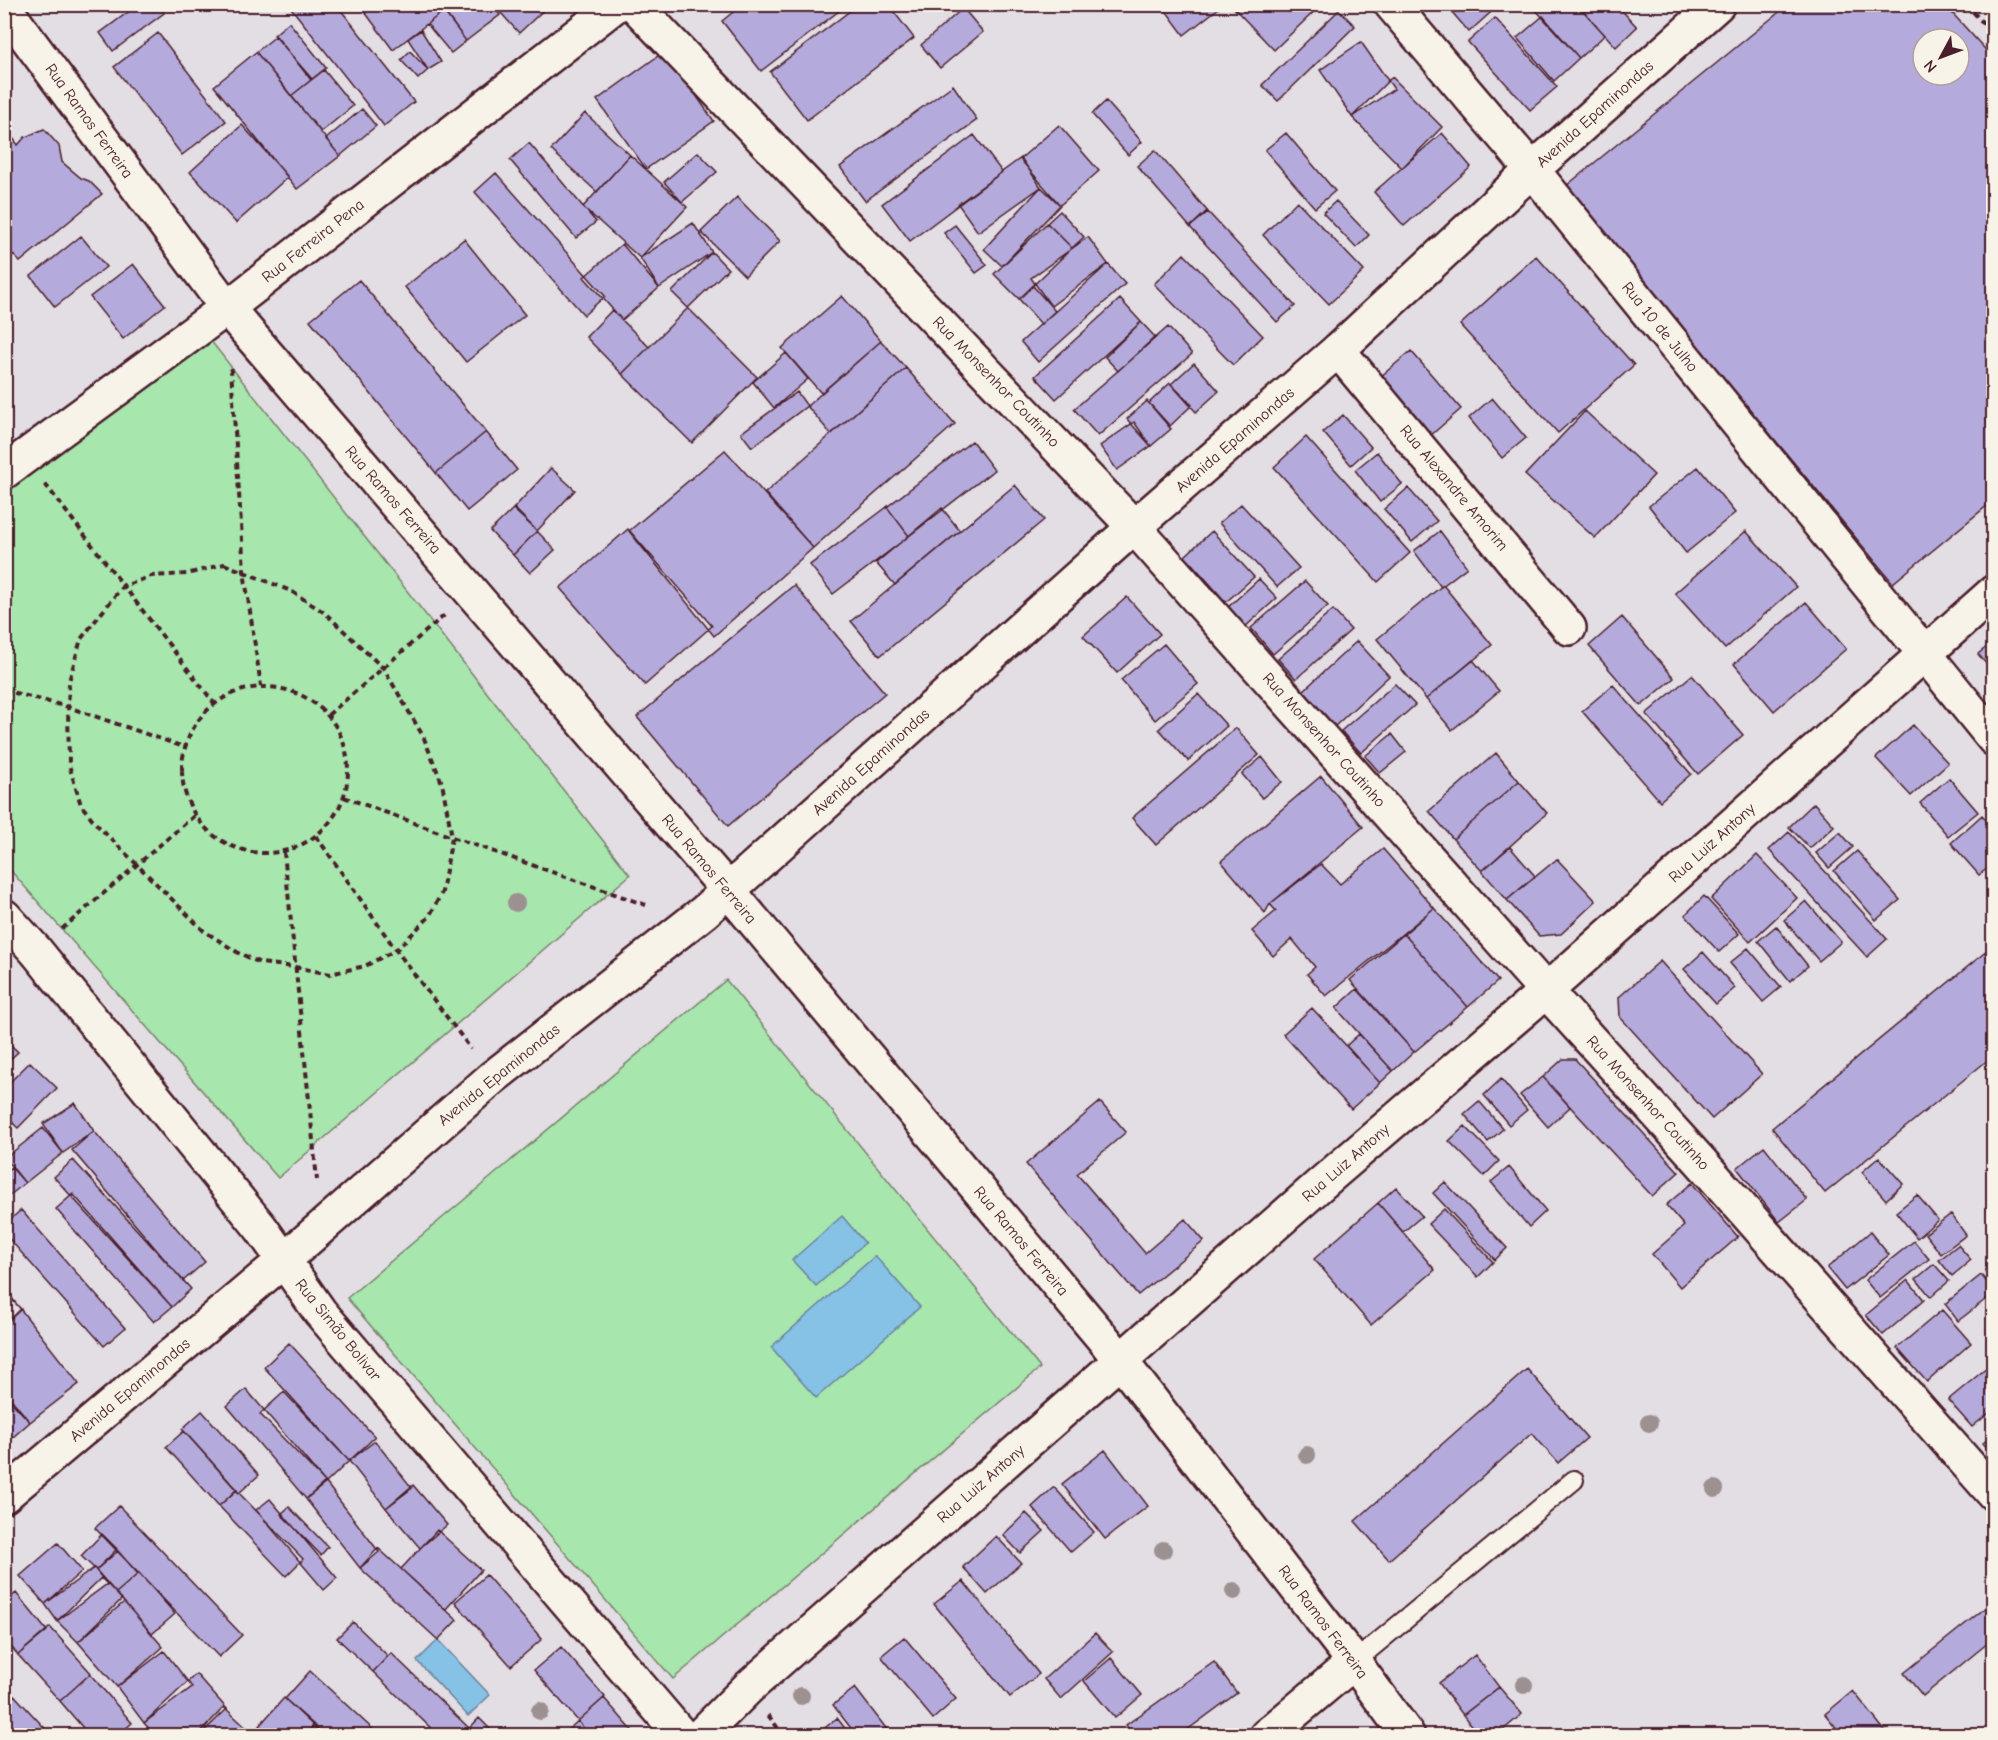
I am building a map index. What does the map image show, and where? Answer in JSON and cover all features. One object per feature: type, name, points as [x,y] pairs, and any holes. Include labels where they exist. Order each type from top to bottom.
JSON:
[{"type":"street","name":"Rua Ferreira Pena","points":[[14,465],[227,308],[617,4]]},
{"type":"street","name":"Rua Monsenhor Coutinho","points":[[634,4],[1134,527],[1994,1494]]},
{"type":"street","name":"Rua 10 de Julho","points":[[1391,4],[1532,170],[1925,653]]},
{"type":"street","name":"Avenida Epaminondas","points":[[4,1496],[283,1261],[492,1078],[697,918],[1134,527],[1338,350],[1532,170],[1718,4]]},
{"type":"street","name":"Rua Ramos Ferreira","points":[[4,7],[227,308],[728,890],[1120,1360],[1354,1662],[1408,1736]]},
{"type":"street","name":"Rua Alexandre Amorim","points":[[1338,350],[1569,628]]},
{"type":"street","name":"Rua Luiz Antony","points":[[700,1736],[748,1688],[1322,1183],[1546,991],[1994,592]]},
{"type":"street","points":[[1925,653],[1994,739]]},
{"type":"street","name":"Rua Simão Bolivar","points":[[4,916],[36,951],[261,1228],[320,1312],[682,1736]]},
{"type":"street","points":[[1266,1736],[1354,1662]]},
{"type":"lane","points":[[1354,1662],[1574,1480]]},
{"type":"path","points":[[1966,4],[1994,35]]},
{"type":"path","points":[[231,368],[244,571],[261,686]]},
{"type":"path","points":[[14,465],[122,587],[214,703]]},
{"type":"path","points":[[224,564],[291,591],[325,613],[384,669],[423,736],[442,783],[452,837],[442,892],[429,917],[396,950],[365,966],[330,974],[260,963],[204,931],[135,865],[81,805],[69,765],[69,681],[81,639],[122,587],[152,576],[187,574],[224,564]]},
{"type":"path","points":[[328,715],[472,591]]},
{"type":"path","points":[[261,686],[286,689],[309,698],[328,715],[342,739],[349,766],[344,797],[334,817],[316,836],[284,852],[261,853],[238,849],[217,838],[195,815],[187,799],[182,773],[184,747],[195,722],[214,703],[228,694],[261,686]]},
{"type":"path","points":[[4,690],[68,707],[184,747]]},
{"type":"path","points":[[344,797],[646,905]]},
{"type":"path","points":[[36,951],[195,815]]},
{"type":"path","points":[[316,836],[396,950],[492,1078]]},
{"type":"path","points":[[284,852],[317,1180]]},
{"type":"green space","points":[[207,336],[630,875],[278,1178],[5,864],[4,493]]},
{"type":"green space","points":[[726,980],[1040,1368],[673,1679],[347,1298]]},
{"type":"water","points":[[842,1216],[865,1243],[816,1286],[792,1260]]},
{"type":"water","points":[[875,1256],[920,1307],[816,1398],[771,1347]]},
{"type":"water","points":[[438,1640],[490,1695],[468,1716],[417,1661]]},
{"type":"building","points":[[139,4],[158,4],[164,13],[113,51],[100,33]]},
{"type":"building","points":[[288,4],[336,4],[414,102],[384,126]]},
{"type":"building","points":[[359,4],[453,4],[393,50]]},
{"type":"building","points":[[454,4],[492,4],[500,15],[466,41],[444,12]]},
{"type":"building","points":[[493,4],[550,4],[519,33]]},
{"type":"building","points":[[743,4],[848,4],[761,71],[722,21]]},
{"type":"building","points":[[859,4],[888,4],[914,38],[807,120],[770,72]]},
{"type":"building","points":[[1169,4],[1224,4],[1184,35],[1164,8]]},
{"type":"building","points":[[1230,4],[1322,4],[1274,50]]},
{"type":"building","points":[[1445,4],[1500,4],[1469,32]]},
{"type":"building","points":[[1539,4],[1577,4],[1605,35],[1579,58],[1535,9]]},
{"type":"building","points":[[1577,4],[1616,4],[1637,27],[1616,47]]},
{"type":"building","points":[[1789,4],[1944,4],[1965,27],[1911,27],[1911,87],[1971,87],[1971,34],[1994,59],[1994,500],[1893,583],[1566,186]]},
{"type":"building","points":[[963,8],[983,32],[940,68],[921,45]]},
{"type":"building","points":[[1339,10],[1355,26],[1278,101],[1262,85]]},
{"type":"building","points":[[444,11],[466,41],[451,53],[427,24]]},
{"type":"building","points":[[1543,16],[1579,58],[1554,81],[1517,38]]},
{"type":"building","points":[[1495,18],[1557,87],[1530,110],[1468,42]]},
{"type":"building","points":[[289,22],[326,68],[312,79],[274,35]]},
{"type":"building","points":[[421,30],[441,62],[428,70],[408,39]]},
{"type":"building","points":[[158,33],[226,121],[182,155],[114,67]]},
{"type":"building","points":[[276,36],[311,80],[291,96],[256,52]]},
{"type":"building","points":[[1361,42],[1394,89],[1352,117],[1320,70]]},
{"type":"building","points":[[410,51],[428,70],[418,79],[401,60]]},
{"type":"building","points":[[665,51],[714,121],[646,169],[597,100]]},
{"type":"building","points":[[256,52],[340,156],[297,189],[214,86]]},
{"type":"building","points":[[324,70],[353,106],[321,132],[291,96]]},
{"type":"building","points":[[1392,77],[1442,127],[1402,168],[1352,117]]},
{"type":"building","points":[[953,85],[977,120],[865,201],[840,167]]},
{"type":"building","points":[[1106,101],[1142,142],[1128,155],[1092,114]]},
{"type":"building","points":[[362,109],[376,126],[340,156],[326,139]]},
{"type":"building","points":[[585,113],[630,155],[597,192],[551,150]]},
{"type":"building","points":[[242,125],[288,177],[236,223],[190,172]]},
{"type":"building","points":[[1059,125],[1099,171],[1060,205],[1020,159]]},
{"type":"building","points":[[4,126],[18,145],[25,137],[44,129],[59,146],[62,162],[81,178],[89,181],[102,194],[20,262],[4,245]]},
{"type":"building","points":[[1286,133],[1335,191],[1315,208],[1265,150]]},
{"type":"building","points":[[1442,133],[1471,167],[1404,226],[1374,192]]},
{"type":"building","points":[[974,135],[1002,172],[910,241],[882,204]]},
{"type":"building","points":[[529,143],[596,222],[576,238],[510,160]]},
{"type":"building","points":[[1155,150],[1208,212],[1190,227],[1137,166]]},
{"type":"building","points":[[698,152],[717,172],[682,202],[664,182]]},
{"type":"building","points":[[630,155],[687,207],[640,258],[583,207]]},
{"type":"building","points":[[1021,158],[1041,187],[978,232],[958,204]]},
{"type":"building","points":[[496,173],[605,296],[584,315],[475,192]]},
{"type":"building","points":[[1041,187],[1060,205],[1002,266],[984,249]]},
{"type":"building","points":[[737,197],[780,241],[745,276],[701,232]]},
{"type":"building","points":[[1297,201],[1364,271],[1329,304],[1263,235]]},
{"type":"building","points":[[1336,201],[1369,235],[1356,248],[1323,213]]},
{"type":"building","points":[[1060,211],[1084,237],[1072,248],[1047,223]]},
{"type":"building","points":[[1207,211],[1295,306],[1277,322],[1190,227]]},
{"type":"building","points":[[693,223],[712,252],[659,288],[640,258]]},
{"type":"building","points":[[1047,223],[1072,248],[1019,299],[994,274]]},
{"type":"building","points":[[955,225],[987,265],[976,273],[944,233]]},
{"type":"building","points":[[81,236],[106,267],[55,307],[31,276]]},
{"type":"building","points":[[1088,237],[1108,264],[1051,306],[1031,278]]},
{"type":"building","points":[[464,239],[525,315],[466,362],[405,287]]},
{"type":"building","points":[[622,244],[659,288],[622,320],[584,277]]},
{"type":"building","points":[[712,252],[728,269],[688,308],[672,292]]},
{"type":"building","points":[[1184,254],[1263,336],[1233,365],[1154,284]]},
{"type":"building","points":[[1536,256],[1634,365],[1558,433],[1460,325]]},
{"type":"building","points":[[133,264],[165,305],[123,339],[90,297]]},
{"type":"building","points":[[1108,264],[1125,284],[1038,362],[1021,342]]},
{"type":"building","points":[[359,280],[486,432],[436,473],[310,320]]},
{"type":"building","points":[[1033,286],[1055,311],[1041,324],[1019,299]]},
{"type":"building","points":[[842,296],[881,341],[821,393],[782,348]]},
{"type":"building","points":[[1120,299],[1141,322],[1056,399],[1035,376]]},
{"type":"building","points":[[688,308],[757,377],[692,443],[622,374]]},
{"type":"building","points":[[612,310],[649,347],[622,374],[586,337]]},
{"type":"building","points":[[1141,322],[1155,337],[1118,371],[1105,357]]},
{"type":"building","points":[[1168,327],[1192,354],[1098,436],[1074,409]]},
{"type":"building","points":[[881,341],[906,368],[831,434],[807,406]]},
{"type":"building","points":[[1411,351],[1461,409],[1430,436],[1380,377]]},
{"type":"building","points":[[786,353],[808,379],[774,408],[753,382]]},
{"type":"building","points":[[1194,363],[1219,391],[1196,412],[1171,384]]},
{"type":"building","points":[[906,368],[955,424],[813,548],[765,493]]},
{"type":"building","points":[[1170,383],[1192,405],[1170,426],[1149,403]]},
{"type":"building","points":[[797,392],[807,406],[752,447],[741,433]]},
{"type":"building","points":[[1492,398],[1526,438],[1502,458],[1469,418]]},
{"type":"building","points":[[1147,401],[1171,429],[1151,446],[1127,419]]},
{"type":"building","points":[[1585,411],[1654,475],[1595,538],[1525,475]]},
{"type":"building","points":[[1343,415],[1371,447],[1351,465],[1323,432]]},
{"type":"building","points":[[1134,422],[1151,446],[1117,470],[1100,446]]},
{"type":"building","points":[[486,432],[517,470],[467,511],[436,473]]},
{"type":"building","points":[[1306,437],[1410,553],[1378,582],[1274,467]]},
{"type":"building","points":[[972,441],[994,470],[909,536],[887,507]]},
{"type":"building","points":[[725,450],[813,548],[714,636],[629,531]]},
{"type":"building","points":[[1377,452],[1402,484],[1380,502],[1355,470]]},
{"type":"building","points":[[1698,467],[1735,513],[1686,553],[1649,506]]},
{"type":"building","points":[[551,468],[575,490],[537,531],[513,509]]},
{"type":"building","points":[[1015,485],[1044,520],[880,656],[851,621]]},
{"type":"building","points":[[1408,488],[1437,521],[1412,542],[1384,509]]},
{"type":"building","points":[[1241,504],[1299,568],[1277,587],[1219,523]]},
{"type":"building","points":[[887,507],[909,536],[833,594],[810,565]]},
{"type":"building","points":[[514,508],[537,531],[513,555],[490,531]]},
{"type":"building","points":[[942,508],[960,531],[895,585],[876,563]]},
{"type":"building","points":[[628,529],[712,626],[645,685],[560,588]]},
{"type":"building","points":[[537,531],[555,550],[530,573],[513,555]]},
{"type":"building","points":[[1212,531],[1254,577],[1226,602],[1185,556]]},
{"type":"building","points":[[1440,531],[1467,567],[1441,587],[1414,551]]},
{"type":"building","points":[[1746,531],[1796,587],[1725,649],[1675,593]]},
{"type":"building","points":[[1259,579],[1277,598],[1244,628],[1226,609]]},
{"type":"building","points":[[1305,581],[1328,606],[1273,654],[1251,628]]},
{"type":"building","points":[[794,585],[885,693],[728,826],[637,717]]},
{"type":"building","points":[[1443,585],[1492,645],[1426,699],[1377,639]]},
{"type":"building","points":[[1127,597],[1160,634],[1117,673],[1083,636]]},
{"type":"building","points":[[1806,602],[1846,649],[1774,711],[1734,664]]},
{"type":"building","points":[[1333,610],[1351,630],[1296,679],[1278,659]]},
{"type":"building","points":[[1622,617],[1674,678],[1641,706],[1589,646]]},
{"type":"building","points":[[1357,641],[1389,676],[1335,726],[1303,691]]},
{"type":"building","points":[[1994,641],[1994,673],[1978,654]]},
{"type":"building","points":[[1164,644],[1198,684],[1155,720],[1121,680]]},
{"type":"building","points":[[1473,660],[1499,691],[1452,730],[1426,699]]},
{"type":"building","points":[[1692,675],[1743,735],[1698,774],[1646,714]]},
{"type":"building","points":[[1395,684],[1415,705],[1361,753],[1341,731]]},
{"type":"building","points":[[1613,685],[1691,774],[1660,801],[1582,711]]},
{"type":"building","points":[[1198,694],[1227,726],[1188,761],[1159,729]]},
{"type":"building","points":[[1913,725],[1948,763],[1911,796],[1876,758]]},
{"type":"building","points":[[1236,728],[1259,755],[1156,845],[1132,818]]},
{"type":"building","points":[[1392,734],[1406,752],[1380,773],[1365,756]]},
{"type":"building","points":[[1496,753],[1519,781],[1453,839],[1429,811]]},
{"type":"building","points":[[1262,757],[1282,782],[1262,798],[1242,774]]},
{"type":"building","points":[[1321,776],[1363,827],[1270,904],[1265,913],[1221,861]]},
{"type":"building","points":[[1949,778],[1978,812],[1948,836],[1920,803]]},
{"type":"building","points":[[1519,781],[1547,813],[1482,871],[1453,839]]},
{"type":"building","points":[[1814,803],[1834,826],[1810,848],[1789,827]]},
{"type":"building","points":[[1982,815],[1994,829],[1994,863],[1979,875],[1951,843]]},
{"type":"building","points":[[1789,832],[1887,939],[1867,957],[1769,850]]},
{"type":"building","points":[[1840,832],[1853,847],[1829,868],[1816,853]]},
{"type":"building","points":[[1510,847],[1535,876],[1507,900],[1482,871]]},
{"type":"building","points":[[1383,849],[1434,908],[1326,996],[1307,974],[1315,967],[1292,939],[1273,956],[1252,931],[1276,911],[1270,904],[1321,864],[1340,884]]},
{"type":"building","points":[[1857,851],[1900,900],[1876,920],[1834,871]]},
{"type":"building","points":[[1757,855],[1797,898],[1750,942],[1711,899]]},
{"type":"building","points":[[1557,859],[1596,901],[1561,934],[1539,936],[1507,900]]},
{"type":"building","points":[[1704,896],[1739,934],[1719,952],[1685,915]]},
{"type":"building","points":[[1806,901],[1841,942],[1819,961],[1784,920]]},
{"type":"building","points":[[1434,908],[1498,981],[1468,1007],[1404,934]]},
{"type":"building","points":[[1776,926],[1808,966],[1790,981],[1758,941]]},
{"type":"building","points":[[1404,934],[1468,1007],[1414,1052],[1350,980]]},
{"type":"building","points":[[1994,945],[1994,1055],[1825,1193],[1772,1128]]},
{"type":"building","points":[[1748,948],[1781,987],[1763,1002],[1730,963]]},
{"type":"building","points":[[1703,952],[1735,988],[1716,1004],[1684,969]]},
{"type":"building","points":[[1660,961],[1762,1074],[1712,1119],[1620,1017],[1619,997]]},
{"type":"building","points":[[1357,989],[1414,1052],[1393,1071],[1336,1008]]},
{"type":"building","points":[[1312,1008],[1380,1083],[1351,1109],[1283,1034]]},
{"type":"building","points":[[1359,1034],[1393,1071],[1380,1083],[1346,1046]]},
{"type":"building","points":[[4,1038],[18,1052],[4,1065]]},
{"type":"building","points":[[1563,1059],[1575,1059],[1679,1172],[1652,1196],[1543,1077]]},
{"type":"building","points":[[30,1062],[57,1088],[18,1128],[4,1115],[4,1088]]},
{"type":"building","points":[[1543,1077],[1570,1107],[1548,1127],[1520,1095]]},
{"type":"building","points":[[1501,1079],[1527,1110],[1509,1125],[1484,1095]]},
{"type":"building","points":[[1479,1101],[1503,1129],[1488,1142],[1464,1114]]},
{"type":"building","points":[[1100,1102],[1126,1132],[1077,1174],[1145,1253],[1185,1219],[1204,1241],[1138,1295],[1026,1164]]},
{"type":"building","points":[[75,1103],[94,1131],[63,1153],[43,1124]]},
{"type":"building","points":[[4,1114],[13,1123],[4,1131]]},
{"type":"building","points":[[1465,1126],[1499,1161],[1484,1176],[1449,1141]]},
{"type":"building","points":[[43,1128],[63,1153],[25,1183],[5,1158]]},
{"type":"building","points":[[94,1131],[205,1262],[183,1281],[72,1150]]},
{"type":"building","points":[[1764,1146],[1807,1200],[1779,1222],[1737,1168]]},
{"type":"building","points":[[1879,1157],[1903,1184],[1886,1200],[1862,1172]]},
{"type":"building","points":[[73,1160],[191,1289],[172,1307],[54,1177]]},
{"type":"building","points":[[11,1167],[25,1183],[4,1200],[4,1173]]},
{"type":"building","points":[[1509,1167],[1546,1211],[1529,1227],[1491,1182]]},
{"type":"building","points":[[1445,1182],[1507,1248],[1495,1260],[1433,1193]]},
{"type":"building","points":[[1692,1183],[1738,1237],[1680,1287],[1652,1254],[1684,1226],[1666,1205]]},
{"type":"building","points":[[1396,1187],[1422,1216],[1403,1232],[1378,1203]]},
{"type":"building","points":[[73,1194],[172,1307],[154,1322],[56,1209]]},
{"type":"building","points":[[1917,1195],[1938,1220],[1917,1238],[1896,1212]]},
{"type":"building","points":[[1378,1203],[1435,1270],[1371,1325],[1314,1259]]},
{"type":"building","points":[[1444,1209],[1493,1262],[1478,1277],[1428,1224]]},
{"type":"building","points":[[21,1210],[125,1328],[104,1346],[4,1233],[4,1225]]},
{"type":"building","points":[[1951,1214],[1966,1235],[1941,1254],[1925,1234]]},
{"type":"building","points":[[1870,1232],[1889,1255],[1845,1290],[1827,1268]]},
{"type":"building","points":[[1914,1241],[1929,1259],[1880,1298],[1865,1280]]},
{"type":"building","points":[[1958,1245],[1971,1260],[1952,1276],[1939,1260]]},
{"type":"building","points":[[1994,1263],[1994,1281],[1985,1271]]},
{"type":"building","points":[[1934,1264],[1949,1281],[1931,1297],[1916,1279]]},
{"type":"building","points":[[1981,1275],[1994,1293],[1958,1321],[1945,1304]]},
{"type":"building","points":[[1908,1280],[1924,1300],[1883,1335],[1866,1315]]},
{"type":"building","points":[[4,1288],[79,1384],[30,1422],[4,1390]]},
{"type":"building","points":[[4,1292],[21,1309],[4,1325]]},
{"type":"building","points":[[1942,1310],[1971,1343],[1927,1382],[1897,1348]]},
{"type":"building","points":[[289,1343],[375,1437],[349,1461],[264,1367]]},
{"type":"building","points":[[1994,1362],[1994,1409],[1972,1427],[1948,1400]]},
{"type":"building","points":[[1527,1369],[1587,1438],[1558,1463],[1532,1433],[1389,1560],[1355,1521]]},
{"type":"building","points":[[246,1389],[325,1482],[306,1499],[227,1406]]},
{"type":"building","points":[[284,1392],[349,1461],[326,1483],[260,1414]]},
{"type":"building","points":[[4,1394],[30,1422],[4,1445]]},
{"type":"building","points":[[202,1411],[259,1475],[239,1493],[182,1429]]},
{"type":"building","points":[[184,1431],[237,1490],[219,1506],[166,1447]]},
{"type":"building","points":[[1994,1434],[1994,1455],[1983,1443]]},
{"type":"building","points":[[375,1441],[412,1488],[386,1508],[349,1461]]},
{"type":"building","points":[[1105,1450],[1148,1506],[1105,1539],[1062,1484]]},
{"type":"building","points":[[326,1483],[379,1552],[360,1568],[306,1499]]},
{"type":"building","points":[[413,1485],[447,1525],[420,1548],[386,1508]]},
{"type":"building","points":[[1054,1487],[1094,1532],[1071,1552],[1032,1507]]},
{"type":"building","points":[[236,1490],[303,1559],[286,1576],[219,1506]]},
{"type":"building","points":[[270,1499],[337,1578],[324,1590],[256,1510]]},
{"type":"building","points":[[119,1506],[242,1635],[219,1657],[95,1528]]},
{"type":"building","points":[[289,1507],[328,1547],[321,1555],[281,1514]]},
{"type":"building","points":[[1026,1513],[1044,1531],[1020,1553],[1003,1535]]},
{"type":"building","points":[[437,1530],[481,1570],[445,1610],[401,1569]]},
{"type":"building","points":[[102,1534],[117,1549],[96,1570],[81,1556]]},
{"type":"building","points":[[996,1536],[1021,1563],[987,1594],[963,1567]]},
{"type":"building","points":[[58,1543],[82,1571],[45,1604],[20,1576]]},
{"type":"building","points":[[378,1548],[457,1620],[438,1640],[360,1568]]},
{"type":"building","points":[[118,1551],[138,1574],[116,1593],[96,1570]]},
{"type":"building","points":[[94,1568],[107,1584],[57,1621],[45,1604]]},
{"type":"building","points":[[139,1573],[175,1614],[152,1634],[116,1593]]},
{"type":"building","points":[[486,1575],[542,1639],[511,1666],[455,1602]]},
{"type":"building","points":[[101,1578],[122,1599],[78,1642],[57,1621]]},
{"type":"building","points":[[963,1581],[1039,1674],[1010,1697],[934,1604]]},
{"type":"building","points":[[16,1593],[47,1631],[18,1655],[4,1638],[4,1603]]},
{"type":"building","points":[[124,1602],[163,1647],[117,1687],[78,1642]]},
{"type":"building","points":[[1989,1605],[1994,1610],[1994,1638],[1923,1696],[1904,1673]]},
{"type":"building","points":[[353,1622],[388,1656],[373,1672],[337,1638]]},
{"type":"building","points":[[50,1627],[91,1673],[60,1701],[18,1655]]},
{"type":"building","points":[[1095,1633],[1113,1652],[1061,1699],[1044,1679]]},
{"type":"building","points":[[904,1637],[956,1699],[933,1719],[881,1656]]},
{"type":"building","points":[[561,1647],[605,1697],[578,1721],[534,1670]]},
{"type":"building","points":[[164,1651],[192,1687],[144,1723],[117,1687]]},
{"type":"building","points":[[391,1653],[469,1728],[461,1736],[439,1736],[373,1672]]},
{"type":"building","points":[[1475,1655],[1499,1687],[1463,1715],[1439,1683]]},
{"type":"building","points":[[1111,1658],[1142,1695],[1115,1718],[1084,1681]]},
{"type":"building","points":[[1214,1662],[1237,1693],[1179,1736],[1133,1736],[1126,1725]]},
{"type":"building","points":[[310,1671],[380,1736],[324,1736],[285,1699]]},
{"type":"building","points":[[90,1674],[132,1723],[117,1736],[90,1736],[60,1701]]},
{"type":"building","points":[[196,1674],[227,1709],[199,1736],[156,1736],[144,1723]]},
{"type":"building","points":[[4,1684],[52,1736],[10,1736],[4,1729]]},
{"type":"building","points":[[1499,1687],[1522,1714],[1496,1736],[1479,1736],[1463,1715]]},
{"type":"building","points":[[855,1688],[892,1736],[857,1736],[833,1705]]},
{"type":"building","points":[[1853,1691],[1889,1736],[1843,1736],[1825,1714]]},
{"type":"building","points":[[284,1698],[314,1725],[305,1736],[270,1736],[259,1726]]},
{"type":"building","points":[[604,1698],[637,1736],[590,1736],[578,1721]]},
{"type":"building","points":[[224,1707],[255,1736],[197,1736]]},
{"type":"building","points":[[479,1718],[497,1736],[462,1736]]},
{"type":"building","points":[[837,1718],[851,1736],[815,1736]]},
{"type":"building","points":[[578,1721],[590,1736],[562,1735]]},
{"type":"building","points":[[314,1725],[325,1736],[305,1736]]},
{"type":"building","points":[[1812,1728],[1818,1736],[1803,1736]]}]
